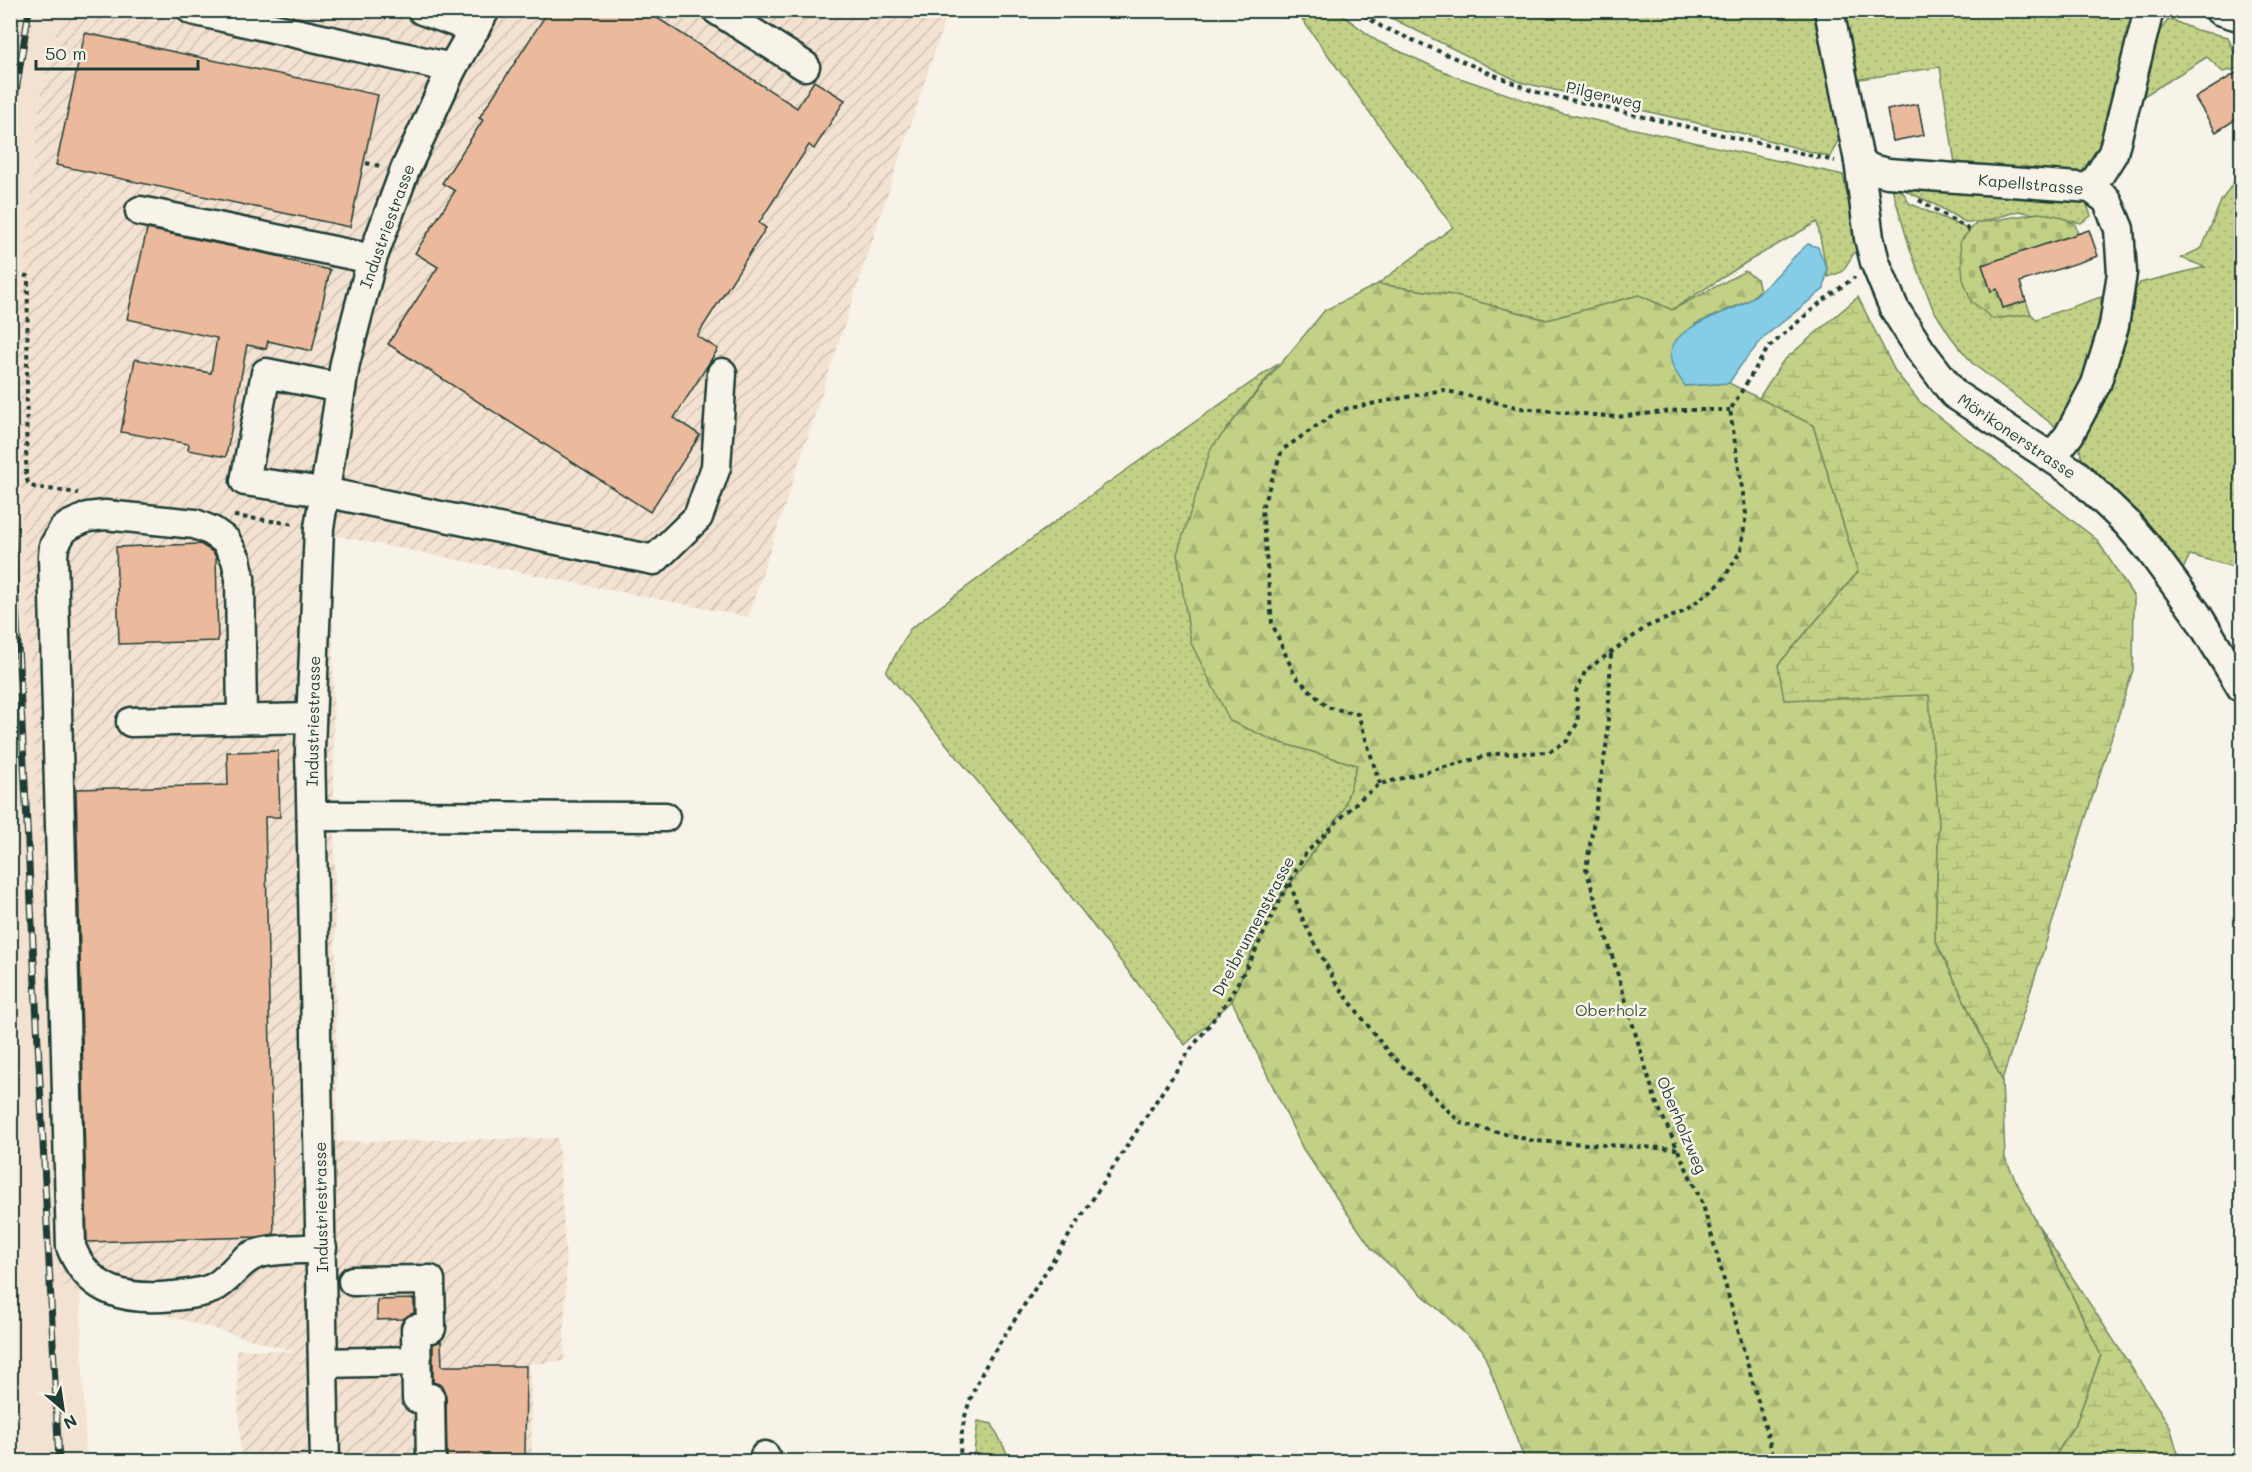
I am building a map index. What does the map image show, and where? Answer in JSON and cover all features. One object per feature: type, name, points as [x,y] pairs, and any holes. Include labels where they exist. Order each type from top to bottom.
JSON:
[{"type":"street","points":[[192,10],[452,68]]},
{"type":"street","points":[[422,10],[480,20]]},
{"type":"street","points":[[717,10],[805,66]]},
{"type":"street","name":"Mörikonerstrasse","points":[[1829,10],[1859,161],[1869,238],[1875,262],[1894,308],[1921,351],[1954,394],[2076,474],[2112,507],[2150,550],[2196,613],[2241,688]]},
{"type":"street","points":[[2091,188],[2114,153],[2149,10]]},
{"type":"street","points":[[2219,10],[2241,17]]},
{"type":"street","name":"Industriestrasse","points":[[325,1461],[311,718],[319,528],[345,363],[372,259],[405,170],[452,68],[480,20]]},
{"type":"street","name":"Kapellstrasse","points":[[1859,161],[1871,169],[1888,173],[2091,188],[2107,200],[2119,230],[2122,273],[2114,326],[2096,384],[2069,435],[2052,457]]},
{"type":"street","points":[[140,211],[372,259]]},
{"type":"street","points":[[341,388],[266,373],[245,481],[324,492],[654,560],[698,517],[716,467],[722,373]]},
{"type":"street","points":[[242,719],[239,568],[226,541],[212,531],[195,524],[105,515],[79,520],[63,530],[54,546],[53,556],[70,1247],[82,1270],[107,1289],[132,1297],[166,1297],[199,1293],[216,1287],[256,1254],[322,1248]]},
{"type":"street","points":[[131,722],[311,718]]},
{"type":"street","points":[[312,816],[665,817]]},
{"type":"street","points":[[353,1281],[430,1280],[431,1328],[416,1329],[416,1361],[417,1398],[430,1398],[431,1461]]},
{"type":"street","points":[[323,1363],[416,1361]]},
{"type":"path","name":"Pilgerweg","points":[[1356,10],[1382,27],[1532,91],[1836,162],[1859,161]]},
{"type":"path","points":[[1380,784],[1358,714],[1327,707],[1295,676],[1272,623],[1262,508],[1282,450],[1340,410],[1443,390],[1520,408],[1616,417],[1682,410],[1730,410],[1768,348],[1821,302],[1875,262]]},
{"type":"path","points":[[15,275],[28,276],[26,476],[28,483],[79,493]]},
{"type":"path","name":"Dreibrunnenstrasse","points":[[960,1461],[960,1435],[971,1394],[990,1358],[1188,1053],[1226,1003],[1252,958],[1305,854],[1359,800],[1380,784],[1494,754],[1549,752],[1567,741],[1578,722],[1576,691],[1586,670],[1648,626],[1683,612],[1721,583],[1741,550],[1746,514],[1730,410]]},
{"type":"path","points":[[228,515],[319,528]]},
{"type":"path","name":"Oberholzweg","points":[[1611,653],[1607,741],[1586,869],[1656,1102],[1703,1205],[1775,1461]]},
{"type":"path","points":[[1290,882],[1303,920],[1335,981],[1388,1052],[1461,1123],[1534,1141],[1678,1149]]},
{"type":"shaded area","points":[[10,11],[61,11],[40,98],[19,319],[21,488],[80,1284],[86,1461],[21,1461],[10,1359],[15,1292],[10,1120]]},
{"type":"shaded area","points":[[61,11],[948,11],[748,617],[332,535],[337,1142],[558,1138],[566,1263],[564,1361],[530,1364],[532,1461],[241,1461],[236,1349],[296,1352],[62,1286],[21,488],[19,319],[40,98]]},
{"type":"green space","points":[[1296,11],[1337,11],[1377,41],[1454,76],[1562,113],[1843,175],[1858,247],[1842,272],[1828,277],[1817,222],[1747,262],[1672,310],[1639,295],[1547,320],[1452,295],[1378,284],[1453,227]]},
{"type":"green space","points":[[1377,11],[1813,11],[1839,138],[1830,157],[1749,135],[1520,82]]},
{"type":"green space","points":[[1836,11],[2144,11],[2107,150],[2082,175],[1956,170],[1940,67],[1847,81]]},
{"type":"green space","points":[[2169,19],[2196,30],[2228,37],[2240,68],[2223,72],[2207,57],[2142,97],[2126,150],[2144,51]]},
{"type":"green space","points":[[2241,158],[2241,569],[2190,555],[2180,575],[2129,505],[2083,464],[2078,441],[2123,307],[2140,283],[2205,267],[2181,258],[2202,248],[2221,201],[2239,174],[2238,159]]},
{"type":"green space","points":[[1895,183],[2085,199],[2091,216],[2081,223],[2019,211],[1981,222],[1965,222]]},
{"type":"green space","points":[[1892,188],[1903,192],[1909,203],[1970,230],[1960,242],[1993,319],[2031,314],[2036,319],[2101,297],[2102,324],[2072,410],[2056,427],[1973,364],[1951,337],[1933,309],[1911,252]]},
{"type":"green space","points":[[2039,213],[2059,216],[2075,224],[2078,234],[1982,265],[1991,291],[1997,289],[2003,308],[2026,301],[2031,314],[1993,319],[1971,301],[1963,279],[1960,242],[1976,223]]},
{"type":"green space","name":"Oberholz","points":[[1745,271],[1757,279],[1760,290],[1748,301],[1695,324],[1685,386],[1729,383],[1813,425],[1858,572],[1778,665],[1929,695],[1939,822],[1935,939],[2002,1080],[2005,1158],[2101,1355],[2077,1421],[2052,1461],[1525,1461],[1482,1349],[1372,1249],[1303,1149],[1232,1001],[1264,921],[1344,809],[1357,765],[1275,741],[1230,721],[1191,643],[1177,554],[1211,448],[1325,310],[1378,284],[1452,295],[1547,320],[1639,295],[1672,310]]},
{"type":"green space","points":[[1858,297],[1895,371],[1919,401],[2097,540],[2134,597],[2133,670],[2002,1080],[1935,939],[1939,822],[1929,695],[1784,700],[1778,665],[1858,572],[1813,425],[1759,398],[1783,361]]},
{"type":"green space","points":[[1279,363],[1211,449],[1275,741],[1357,765],[1344,809],[1264,921],[1232,1001],[1185,1045],[1039,855],[886,672],[910,629],[1102,487]]},
{"type":"green space","points":[[2038,1225],[2170,1426],[2180,1461],[2052,1461],[2077,1421],[2101,1355]]},
{"type":"green space","points":[[978,1421],[992,1424],[1011,1461],[973,1461]]},
{"type":"water","points":[[1808,244],[1818,247],[1827,269],[1824,289],[1765,336],[1729,383],[1685,386],[1673,367],[1671,354],[1675,342],[1696,325],[1748,301],[1772,281]]},
{"type":"building","points":[[549,10],[645,10],[797,108],[814,81],[845,100],[814,149],[809,145],[759,223],[766,228],[697,336],[718,349],[674,418],[700,435],[650,512],[388,344],[438,267],[415,253],[455,191],[442,183],[483,120],[479,118]]},
{"type":"building","points":[[85,33],[378,95],[350,227],[56,165]]},
{"type":"building","points":[[2241,70],[2241,116],[2216,132],[2195,98]]},
{"type":"building","points":[[1918,104],[1924,135],[1893,141],[1887,110]]},
{"type":"building","points":[[147,229],[287,258],[286,260],[330,270],[312,351],[268,341],[266,349],[247,345],[226,457],[188,450],[189,444],[121,432],[135,359],[211,373],[217,338],[127,319]]},
{"type":"building","points":[[2089,230],[2098,256],[2020,282],[2026,301],[2003,308],[1997,289],[1991,291],[1982,265]]},
{"type":"building","points":[[200,544],[213,552],[216,557],[218,641],[119,644],[116,547]]},
{"type":"building","points":[[278,751],[280,817],[265,817],[274,1234],[257,1237],[87,1242],[76,789],[228,785],[227,752]]},
{"type":"building","points":[[414,1299],[414,1313],[403,1319],[377,1320],[377,1300]]},
{"type":"building","points":[[441,1341],[442,1366],[526,1366],[525,1461],[447,1461],[446,1397],[442,1385],[433,1382],[433,1344]]},
{"type":"railway","points":[[10,144],[29,10]]},
{"type":"railway","points":[[10,485],[59,1462]]}]
